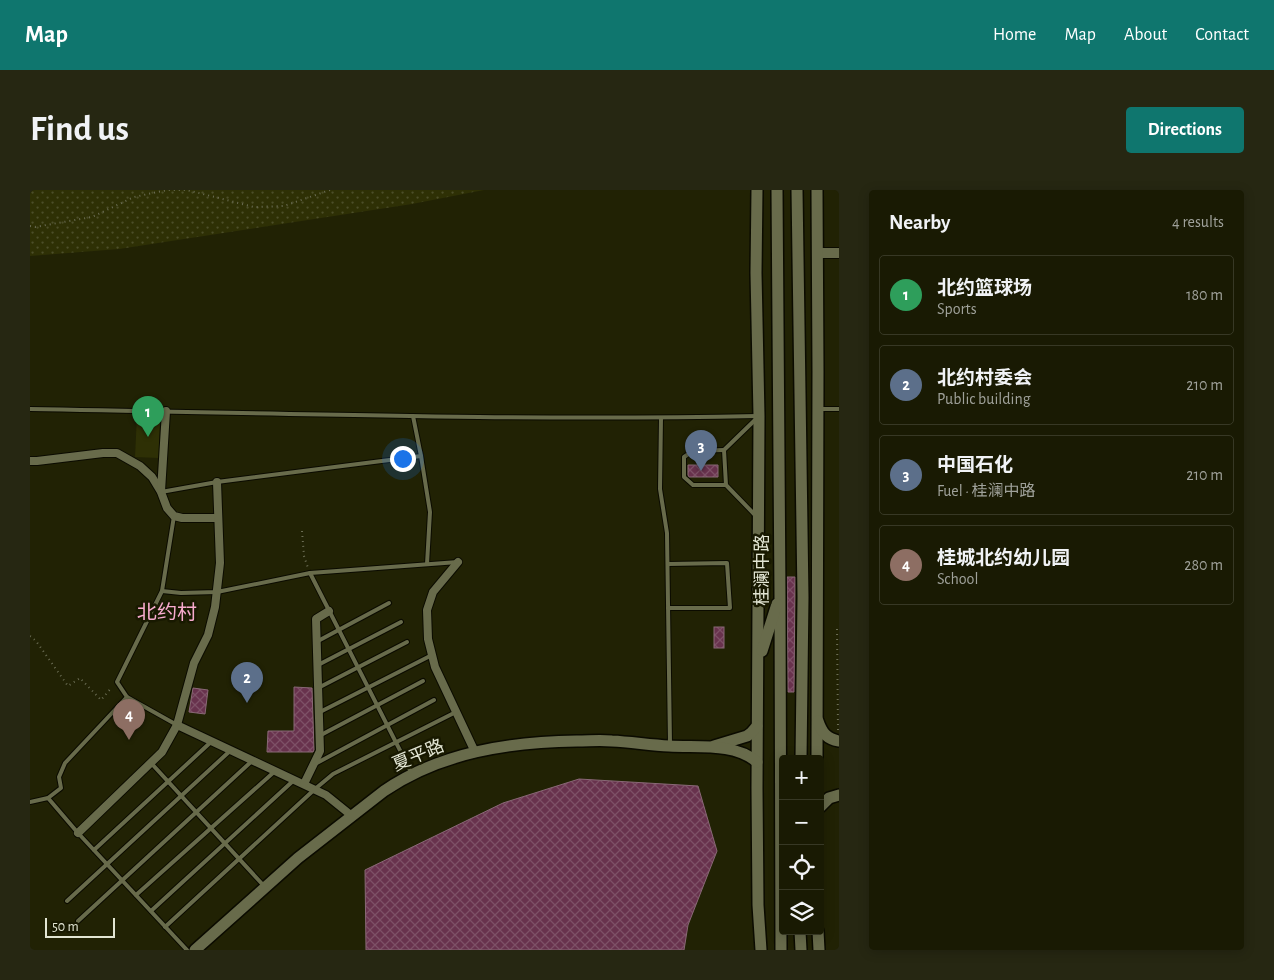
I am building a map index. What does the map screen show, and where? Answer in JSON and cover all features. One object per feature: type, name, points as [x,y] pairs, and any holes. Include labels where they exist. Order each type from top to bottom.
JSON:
[{"type":"main road","points":[[757,190],[756,273],[759,416],[757,762],[760,950]]},
{"type":"main road","name":"桂澜中路","points":[[777,190],[781,950]]},
{"type":"main road","points":[[797,190],[803,597],[801,755]]},
{"type":"main road","points":[[817,190],[817,755]]},
{"type":"main road","points":[[758,662],[780,595]]},
{"type":"main road","points":[[803,597],[817,670]]},
{"type":"main road","points":[[817,719],[821,730],[826,736],[839,741]]},
{"type":"main road","name":"夏平路","points":[[714,746],[747,736],[758,726]]},
{"type":"main road","name":"夏平路","points":[[194,950],[298,858],[384,791],[396,782],[441,763],[475,752],[504,746],[567,741],[714,746],[746,754],[757,762]]},
{"type":"main road","points":[[824,803],[829,798],[839,795]]},
{"type":"main road","points":[[800,935],[801,950]]},
{"type":"main road","points":[[818,935],[819,950]]},
{"type":"street","points":[[818,253],[839,252]]},
{"type":"street","points":[[161,492],[166,411]]},
{"type":"street","points":[[30,461],[103,453],[117,454],[140,466],[152,478],[161,492],[167,508],[174,516],[182,518],[218,518]]},
{"type":"street","points":[[78,832],[162,752],[177,724],[194,663],[208,635],[215,607],[220,563],[217,482]]},
{"type":"street","points":[[458,562],[433,592],[427,610],[428,639],[435,667],[475,752]]},
{"type":"street","points":[[304,784],[320,751],[316,619],[330,611]]},
{"type":"street","points":[[177,724],[315,789],[326,795],[352,816]]},
{"type":"lane","points":[[30,408],[413,416],[661,418],[759,416]]},
{"type":"lane","points":[[818,409],[839,409]]},
{"type":"lane","points":[[413,416],[430,512],[427,564]]},
{"type":"lane","points":[[726,485],[693,485],[684,476],[684,457],[693,451],[724,450],[759,416]]},
{"type":"lane","points":[[661,418],[660,489],[667,532],[668,564],[670,746]]},
{"type":"lane","points":[[724,450],[726,485],[759,518]]},
{"type":"lane","points":[[161,492],[217,482],[421,456]]},
{"type":"lane","points":[[174,516],[162,591],[117,682],[127,698],[177,724]]},
{"type":"lane","points":[[162,591],[181,593],[217,592],[310,573],[458,562]]},
{"type":"lane","points":[[668,564],[727,563],[730,608],[668,608]]},
{"type":"lane","points":[[310,573],[412,775]]},
{"type":"lane","points":[[316,641],[389,604]]},
{"type":"lane","points":[[317,666],[401,622]]},
{"type":"lane","points":[[318,688],[407,642]]},
{"type":"lane","points":[[318,713],[432,655]]},
{"type":"lane","points":[[319,736],[423,681]]},
{"type":"lane","points":[[30,802],[48,798],[61,788],[59,777],[65,762],[127,698]]},
{"type":"lane","points":[[313,765],[434,700]]},
{"type":"lane","points":[[166,927],[333,774],[456,712]]},
{"type":"lane","points":[[94,850],[212,741]]},
{"type":"lane","points":[[67,900],[232,750]]},
{"type":"lane","points":[[78,921],[253,760]]},
{"type":"lane","points":[[151,762],[265,887]]},
{"type":"lane","points":[[136,895],[275,771]]},
{"type":"lane","points":[[151,911],[294,780]]},
{"type":"lane","points":[[48,798],[187,950]]},
{"type":"path","points":[[30,226],[35,227],[92,217],[134,197],[167,190],[187,190],[254,207],[284,206],[330,190]]},
{"type":"path","points":[[302,531],[304,556],[310,573]]},
{"type":"path","points":[[838,730],[837,628],[839,628]]},
{"type":"path","points":[[30,636],[36,641],[68,686],[80,678],[100,700],[117,682]]},
{"type":"shaded area","points":[[30,190],[484,190],[412,204],[119,249],[30,256]]},
{"type":"shaded area","points":[[137,415],[160,416],[159,458],[135,457]]},
{"type":"building","points":[[688,465],[718,465],[718,477],[689,477]]},
{"type":"building","points":[[787,577],[795,577],[794,692],[788,692]]},
{"type":"building","points":[[714,627],[724,627],[724,648],[714,648]]},
{"type":"building","points":[[294,687],[312,688],[314,750],[313,752],[267,752],[268,731],[294,731]]},
{"type":"building","points":[[193,688],[208,690],[205,714],[189,712]]},
{"type":"building","points":[[579,779],[698,786],[717,851],[688,925],[684,950],[366,950],[365,870],[503,803]]},
{"type":"place","name":"北约篮球场","points":[[148,437]]},
{"type":"place","name":"中国石化","points":[[701,471]]},
{"type":"place","name":"北约村委会","points":[[247,703]]},
{"type":"place","name":"桂城北约幼儿园","points":[[129,740]]},
{"type":"district","name":"北约村","points":[[167,612]]}]
